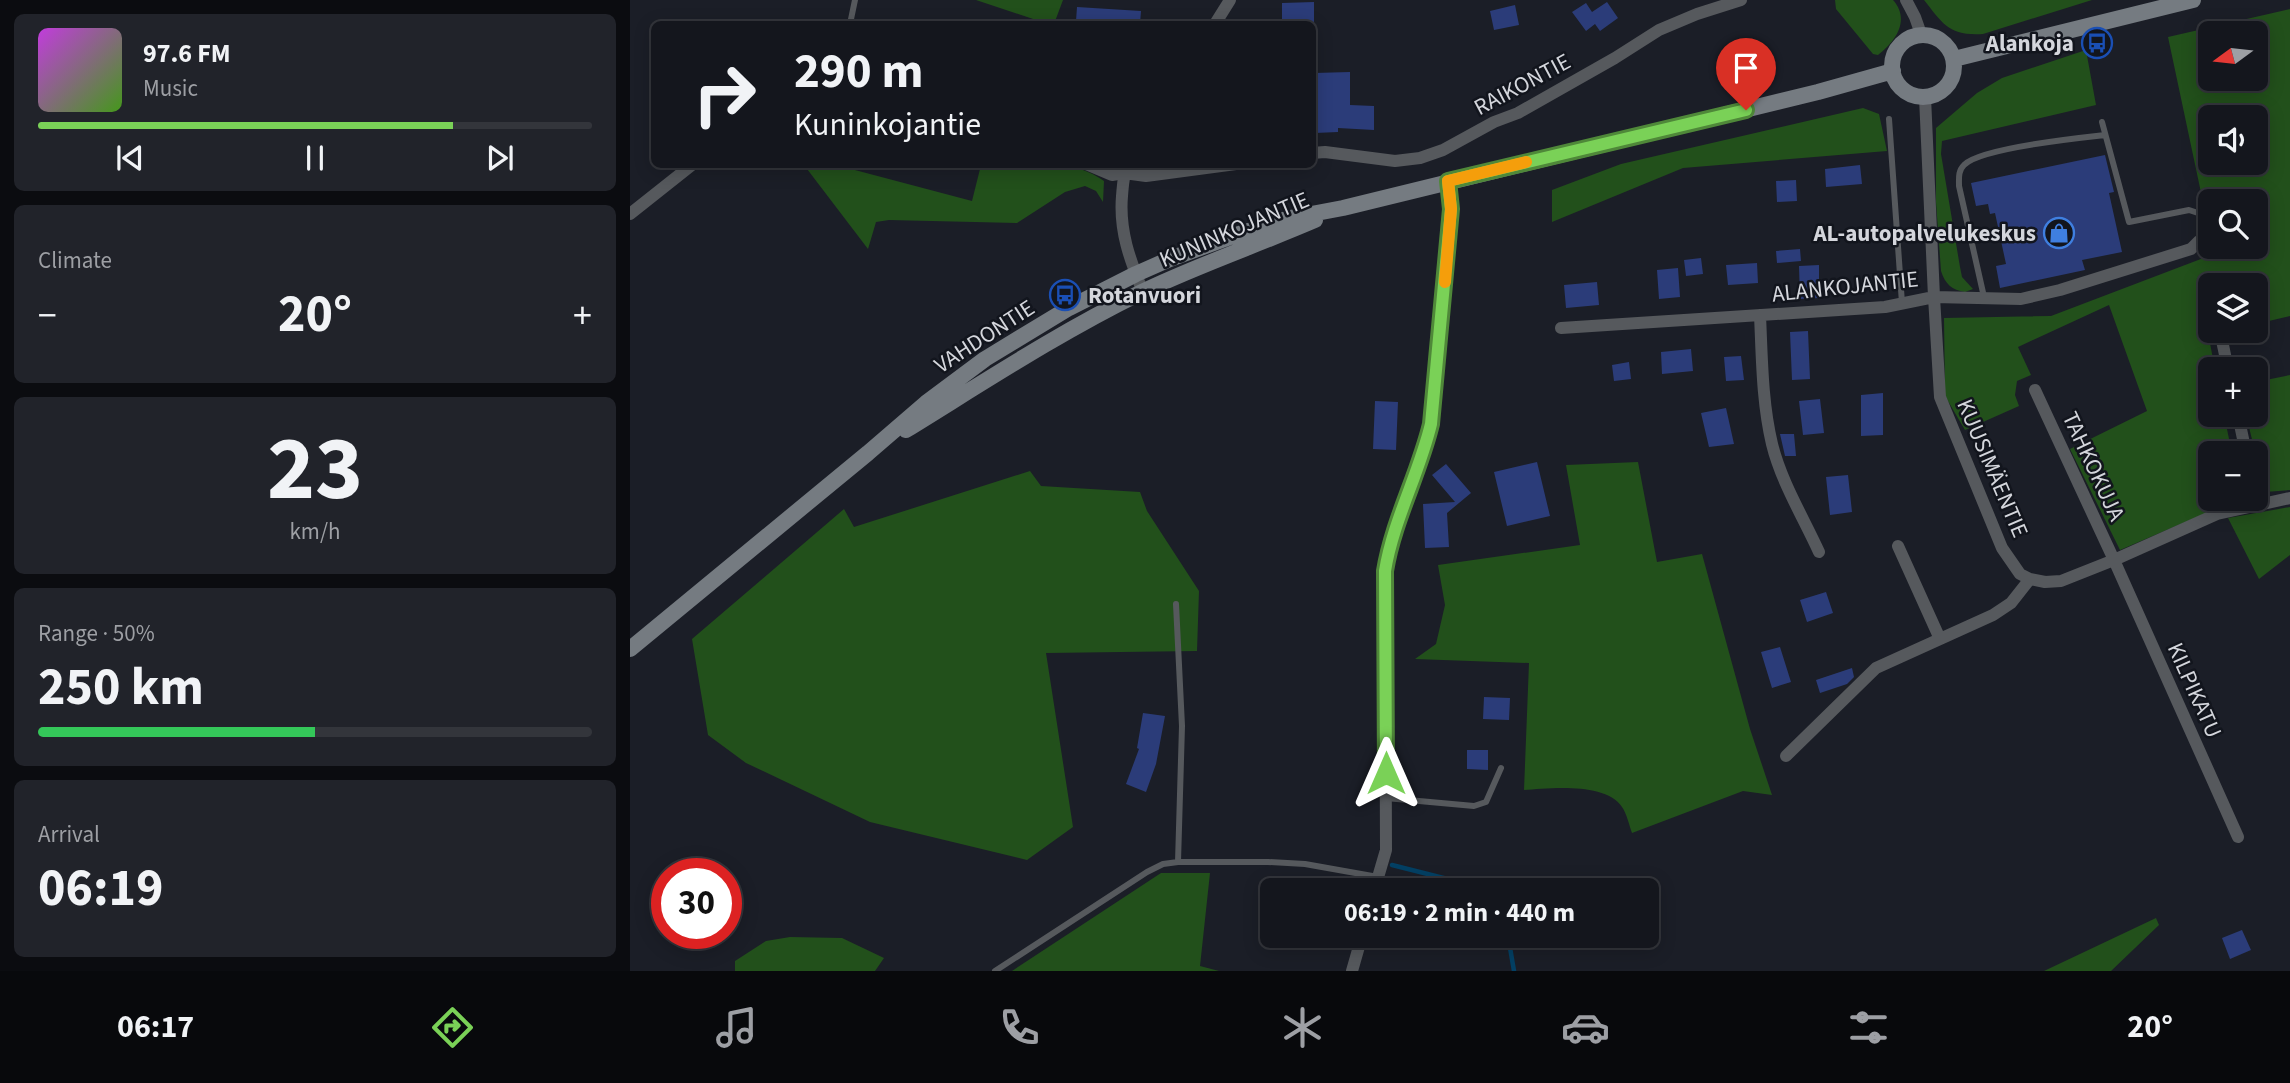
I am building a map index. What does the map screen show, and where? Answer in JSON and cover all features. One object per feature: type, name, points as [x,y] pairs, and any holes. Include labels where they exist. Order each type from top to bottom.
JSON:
[{"type":"main road","points":[[1954,59],[2193,0]]},
{"type":"main road","points":[[1921,34],[1930,35],[1945,43],[1954,59],[1951,80],[1935,95],[1925,97],[1916,96],[1900,87],[1893,71],[1896,51],[1902,43],[1921,34]]},
{"type":"main road","name":"KUNINKOJANTIE","points":[[1136,274],[1230,237],[1290,218],[1343,208],[1807,95],[1893,71]]},
{"type":"main road","name":"KUNINKOJANTIE","points":[[1143,292],[1343,208]]},
{"type":"main road","name":"VAHDONTIE","points":[[630,649],[926,402],[985,359],[1069,308],[1136,274]]},
{"type":"main road","name":"VAHDONTIE","points":[[868,453],[1081,323],[1143,292]]},
{"type":"street","points":[[1217,21],[1230,0]]},
{"type":"street","name":"RAIKONTIE","points":[[1316,153],[1395,161],[1420,158],[1518,113],[1659,30],[1741,0]]},
{"type":"street","points":[[1906,0],[1921,34]]},
{"type":"street","name":"ALANKOJANTIE","points":[[1560,328],[1902,305],[1934,297],[1925,97]]},
{"type":"street","points":[[630,214],[688,168]]},
{"type":"street","points":[[1095,168],[1112,175],[1126,169],[1146,176],[1206,168]]},
{"type":"street","points":[[1126,169],[1122,226],[1128,252],[1143,292]]},
{"type":"street","points":[[1378,877],[1386,850],[1385,571],[1390,541],[1424,454],[1431,424],[1451,209],[1448,181]]},
{"type":"street","points":[[1934,297],[2021,299],[2060,290],[2191,249],[2198,242]]},
{"type":"street","name":"KUUSIMÄENTIE","points":[[1934,297],[1940,397],[2002,548],[2020,574],[2030,579]]},
{"type":"street","points":[[1760,316],[1765,408],[1772,446],[1819,552]]},
{"type":"street","name":"TAHKOKUJA","points":[[2035,390],[2114,560]]},
{"type":"street","points":[[2268,500],[2290,498]]},
{"type":"street","points":[[1786,756],[1876,668],[1993,615],[2011,603],[2030,579],[2061,581],[2226,511]]},
{"type":"street","points":[[1898,546],[1940,639]]},
{"type":"street","name":"KILPIKATU","points":[[2114,560],[2238,837]]},
{"type":"street","points":[[1352,971],[1359,948]]},
{"type":"lane","points":[[851,21],[855,0]]},
{"type":"lane","points":[[1889,120],[1902,305]]},
{"type":"lane","points":[[2102,122],[2129,222],[2189,211],[2198,213]]},
{"type":"lane","points":[[1985,299],[1959,186],[1959,174],[1963,166],[1978,157],[2016,147],[2105,135]]},
{"type":"lane","points":[[1176,604],[1182,726],[1178,862]]},
{"type":"lane","points":[[1386,798],[1474,806],[1486,802],[1501,768]]},
{"type":"lane","points":[[995,971],[1163,864],[1305,864],[1378,877]]},
{"type":"green space","points":[[976,0],[1063,0],[1055,21],[1039,21]]},
{"type":"green space","points":[[1835,0],[1893,0],[1901,15],[1899,30],[1890,44],[1878,55],[1873,54],[1836,9]]},
{"type":"green space","points":[[1924,0],[2092,0],[1983,34],[1971,34],[1948,27]]},
{"type":"green space","points":[[2290,9],[2290,316],[2268,321],[2268,273],[2198,273],[2198,343],[2210,343],[2213,357],[2198,357],[2198,427],[2227,427],[2229,441],[2198,441],[2198,511],[2211,511],[2120,550],[2070,449],[2147,411],[2109,305],[2018,347],[2031,375],[2017,381],[2015,395],[2019,406],[1965,430],[1945,396],[1944,318],[2051,316],[2201,259],[2268,259],[2268,189],[2200,189],[2168,37],[2198,30],[2198,91],[2268,91],[2268,21],[2238,21]]},
{"type":"green space","points":[[2086,50],[2096,105],[1942,141],[1941,154],[1962,277],[1973,289],[1965,292],[1956,290],[1947,283],[1941,271],[1936,202],[1936,128],[1977,93],[2002,78]]},
{"type":"green space","points":[[1863,108],[1879,114],[1887,151],[1683,168],[1552,222],[1552,190],[1621,164]]},
{"type":"green space","points":[[806,168],[847,168],[972,201],[980,168],[1076,168],[1104,181],[1103,202],[1096,191],[1085,186],[1065,192],[1017,223],[876,222],[868,249]]},
{"type":"green space","points":[[2290,375],[2290,490],[2268,492],[2268,441],[2252,441],[2249,427],[2268,427],[2268,380]]},
{"type":"green space","points":[[1638,462],[1657,562],[1702,554],[1750,729],[1772,795],[1743,791],[1632,833],[1622,807],[1604,794],[1577,788],[1524,790],[1529,663],[1415,659],[1436,644],[1445,605],[1438,565],[1580,545],[1566,465]]},
{"type":"green space","points":[[1030,471],[1041,486],[1140,492],[1147,511],[1199,591],[1197,651],[1046,653],[1073,827],[1027,860],[870,822],[746,763],[708,735],[692,639],[844,509],[854,527]]},
{"type":"green space","points":[[2290,507],[2290,555],[2259,579],[2228,518]]},
{"type":"green space","points":[[1161,873],[1210,873],[1200,966],[1219,971],[1012,971]]},
{"type":"green space","points":[[2156,918],[2159,925],[2111,971],[2044,971]]},
{"type":"green space","points":[[790,937],[842,938],[884,958],[875,971],[735,971],[735,961],[766,941]]},
{"type":"building","points":[[1314,2],[1314,21],[1282,21],[1282,3]]},
{"type":"building","points":[[1607,2],[1618,18],[1600,31],[1595,24],[1586,31],[1572,12],[1586,3],[1592,12]]},
{"type":"building","points":[[1515,5],[1519,25],[1494,30],[1490,11]]},
{"type":"building","points":[[1077,7],[1141,11],[1140,21],[1076,21]]},
{"type":"building","points":[[1350,72],[1350,105],[1374,106],[1374,130],[1338,128],[1338,132],[1316,133],[1316,73]]},
{"type":"building","name":"AL-autopalvelukeskus","points":[[2105,155],[2114,192],[2109,193],[2122,252],[2082,260],[2085,270],[2000,288],[1996,266],[2006,264],[1995,213],[1990,214],[1988,204],[1976,206],[1971,183]]},
{"type":"building","points":[[1860,165],[1862,184],[1826,187],[1825,169]]},
{"type":"building","points":[[1796,180],[1797,201],[1777,202],[1776,181]]},
{"type":"building","points":[[1800,249],[1801,261],[1777,263],[1776,251]]},
{"type":"building","points":[[1701,258],[1703,274],[1686,276],[1684,260]]},
{"type":"building","points":[[1757,263],[1758,283],[1728,285],[1726,265]]},
{"type":"building","points":[[1819,265],[1819,298],[1800,299],[1799,266]]},
{"type":"building","points":[[1678,268],[1680,297],[1659,299],[1657,270]]},
{"type":"building","points":[[1597,282],[1599,305],[1566,308],[1564,285]]},
{"type":"building","points":[[1808,331],[1810,379],[1792,380],[1790,332]]},
{"type":"building","points":[[1691,349],[1693,371],[1662,374],[1661,352]]},
{"type":"building","points":[[1741,356],[1744,380],[1726,381],[1724,357]]},
{"type":"building","points":[[1629,362],[1631,379],[1614,381],[1612,365]]},
{"type":"building","points":[[1883,393],[1883,435],[1861,436],[1861,395]]},
{"type":"building","points":[[1820,399],[1824,433],[1803,435],[1799,401]]},
{"type":"building","points":[[1375,401],[1398,402],[1396,450],[1373,449]]},
{"type":"building","points":[[1726,408],[1734,444],[1709,447],[1701,413]]},
{"type":"building","points":[[1780,434],[1794,434],[1796,456],[1785,456]]},
{"type":"building","points":[[1537,462],[1550,516],[1507,526],[1494,472]]},
{"type":"building","points":[[1446,464],[1471,493],[1447,513],[1449,547],[1425,548],[1423,504],[1455,502],[1432,475]]},
{"type":"building","points":[[1848,475],[1852,512],[1830,515],[1826,477]]},
{"type":"building","points":[[1826,592],[1833,613],[1807,622],[1800,600]]},
{"type":"building","points":[[1780,647],[1791,682],[1772,688],[1761,652]]},
{"type":"building","points":[[1852,668],[1854,677],[1847,684],[1820,693],[1816,680]]},
{"type":"building","points":[[1484,697],[1510,698],[1509,720],[1483,719]]},
{"type":"building","points":[[1143,713],[1165,716],[1156,764],[1146,792],[1126,784],[1139,749]]},
{"type":"building","points":[[1467,750],[1488,750],[1488,770],[1467,769]]},
{"type":"building","points":[[2242,930],[2251,950],[2230,959],[2222,938]]},
{"type":"waterway","points":[[1392,865],[1444,878]]},
{"type":"waterway","points":[[1510,948],[1514,971]]},
{"type":"slow traffic","points":[[1445,282],[1451,209],[1448,181],[1526,162]]},
{"type":"place","name":"Alankoja","points":[[2097,43]]},
{"type":"place","name":"AL-autopalvelukeskus","points":[[2059,233]]},
{"type":"place","name":"Rotanvuori","points":[[1065,295]]},
{"type":"route","points":[[1386,773],[1385,571],[1390,541],[1424,454],[1431,424],[1451,209],[1448,181],[1746,110]]}]
